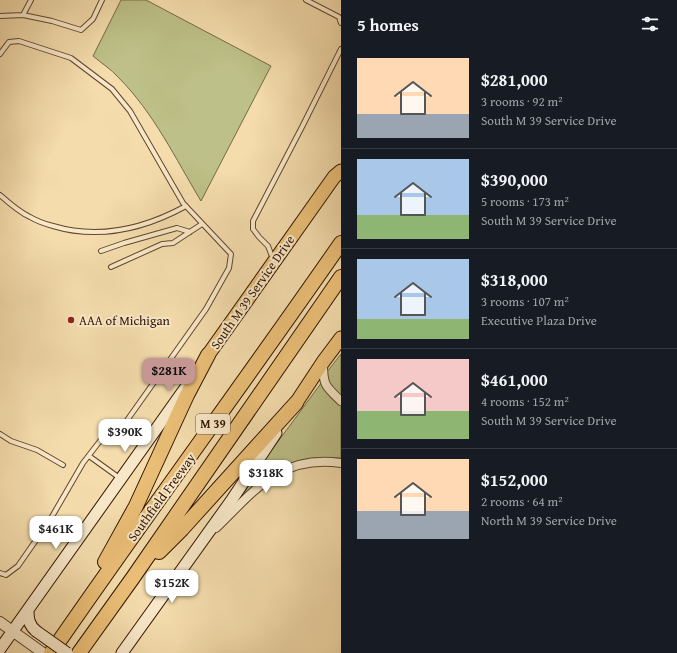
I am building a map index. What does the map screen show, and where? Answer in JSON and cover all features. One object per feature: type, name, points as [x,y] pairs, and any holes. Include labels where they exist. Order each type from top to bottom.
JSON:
[{"type":"highway","name":"Southfield Freeway","points":[[51,653],[273,341],[341,242]]},
{"type":"highway","name":"Southfield Freeway","points":[[79,653],[341,277]]},
{"type":"highway","points":[[84,605],[102,568],[149,481],[187,395],[208,355]]},
{"type":"highway","points":[[132,579],[182,529],[296,403]]},
{"type":"main road","name":"South M 39 Service Drive","points":[[0,649],[274,261],[338,174],[341,165]]},
{"type":"main road","points":[[122,653],[202,542],[323,362],[341,338]]},
{"type":"main road","points":[[28,610],[28,619],[31,626],[67,653]]},
{"type":"street","points":[[323,362],[323,379],[325,385],[328,390],[341,401]]},
{"type":"street","points":[[202,542],[257,489],[286,468],[310,462],[325,461],[341,463]]},
{"type":"street","points":[[0,622],[43,653]]},
{"type":"lane","points":[[23,15],[31,0]]},
{"type":"lane","points":[[0,16],[23,15],[52,21],[81,30],[93,19],[102,0]]},
{"type":"lane","points":[[306,0],[339,17],[341,22]]},
{"type":"lane","points":[[0,54],[9,42],[19,42],[71,58],[112,89],[130,111],[183,202],[230,254],[229,268],[206,309],[123,426],[100,442],[83,463],[50,520],[18,566],[6,575],[0,573]]},
{"type":"lane","points":[[274,261],[268,246],[253,229],[253,221],[341,49]]},
{"type":"lane","points":[[0,195],[16,209],[30,218],[64,230],[85,232],[108,233],[128,229],[167,216],[186,206]]},
{"type":"lane","points":[[111,267],[162,244],[173,243],[202,224]]},
{"type":"lane","points":[[101,251],[177,228],[190,232]]},
{"type":"lane","points":[[0,434],[11,441],[37,450],[63,465]]},
{"type":"lane","points":[[89,456],[121,479]]},
{"type":"green space","points":[[121,0],[146,0],[271,66],[201,201],[163,136],[131,91],[115,74],[93,56]]},
{"type":"green space","points":[[341,354],[341,396],[329,383],[327,372]]},
{"type":"green space","points":[[322,382],[341,405],[341,458],[307,459],[295,462],[273,473],[239,503],[257,470]]},
{"type":"place","name":"AAA of Michigan","points":[[71,320]]}]
